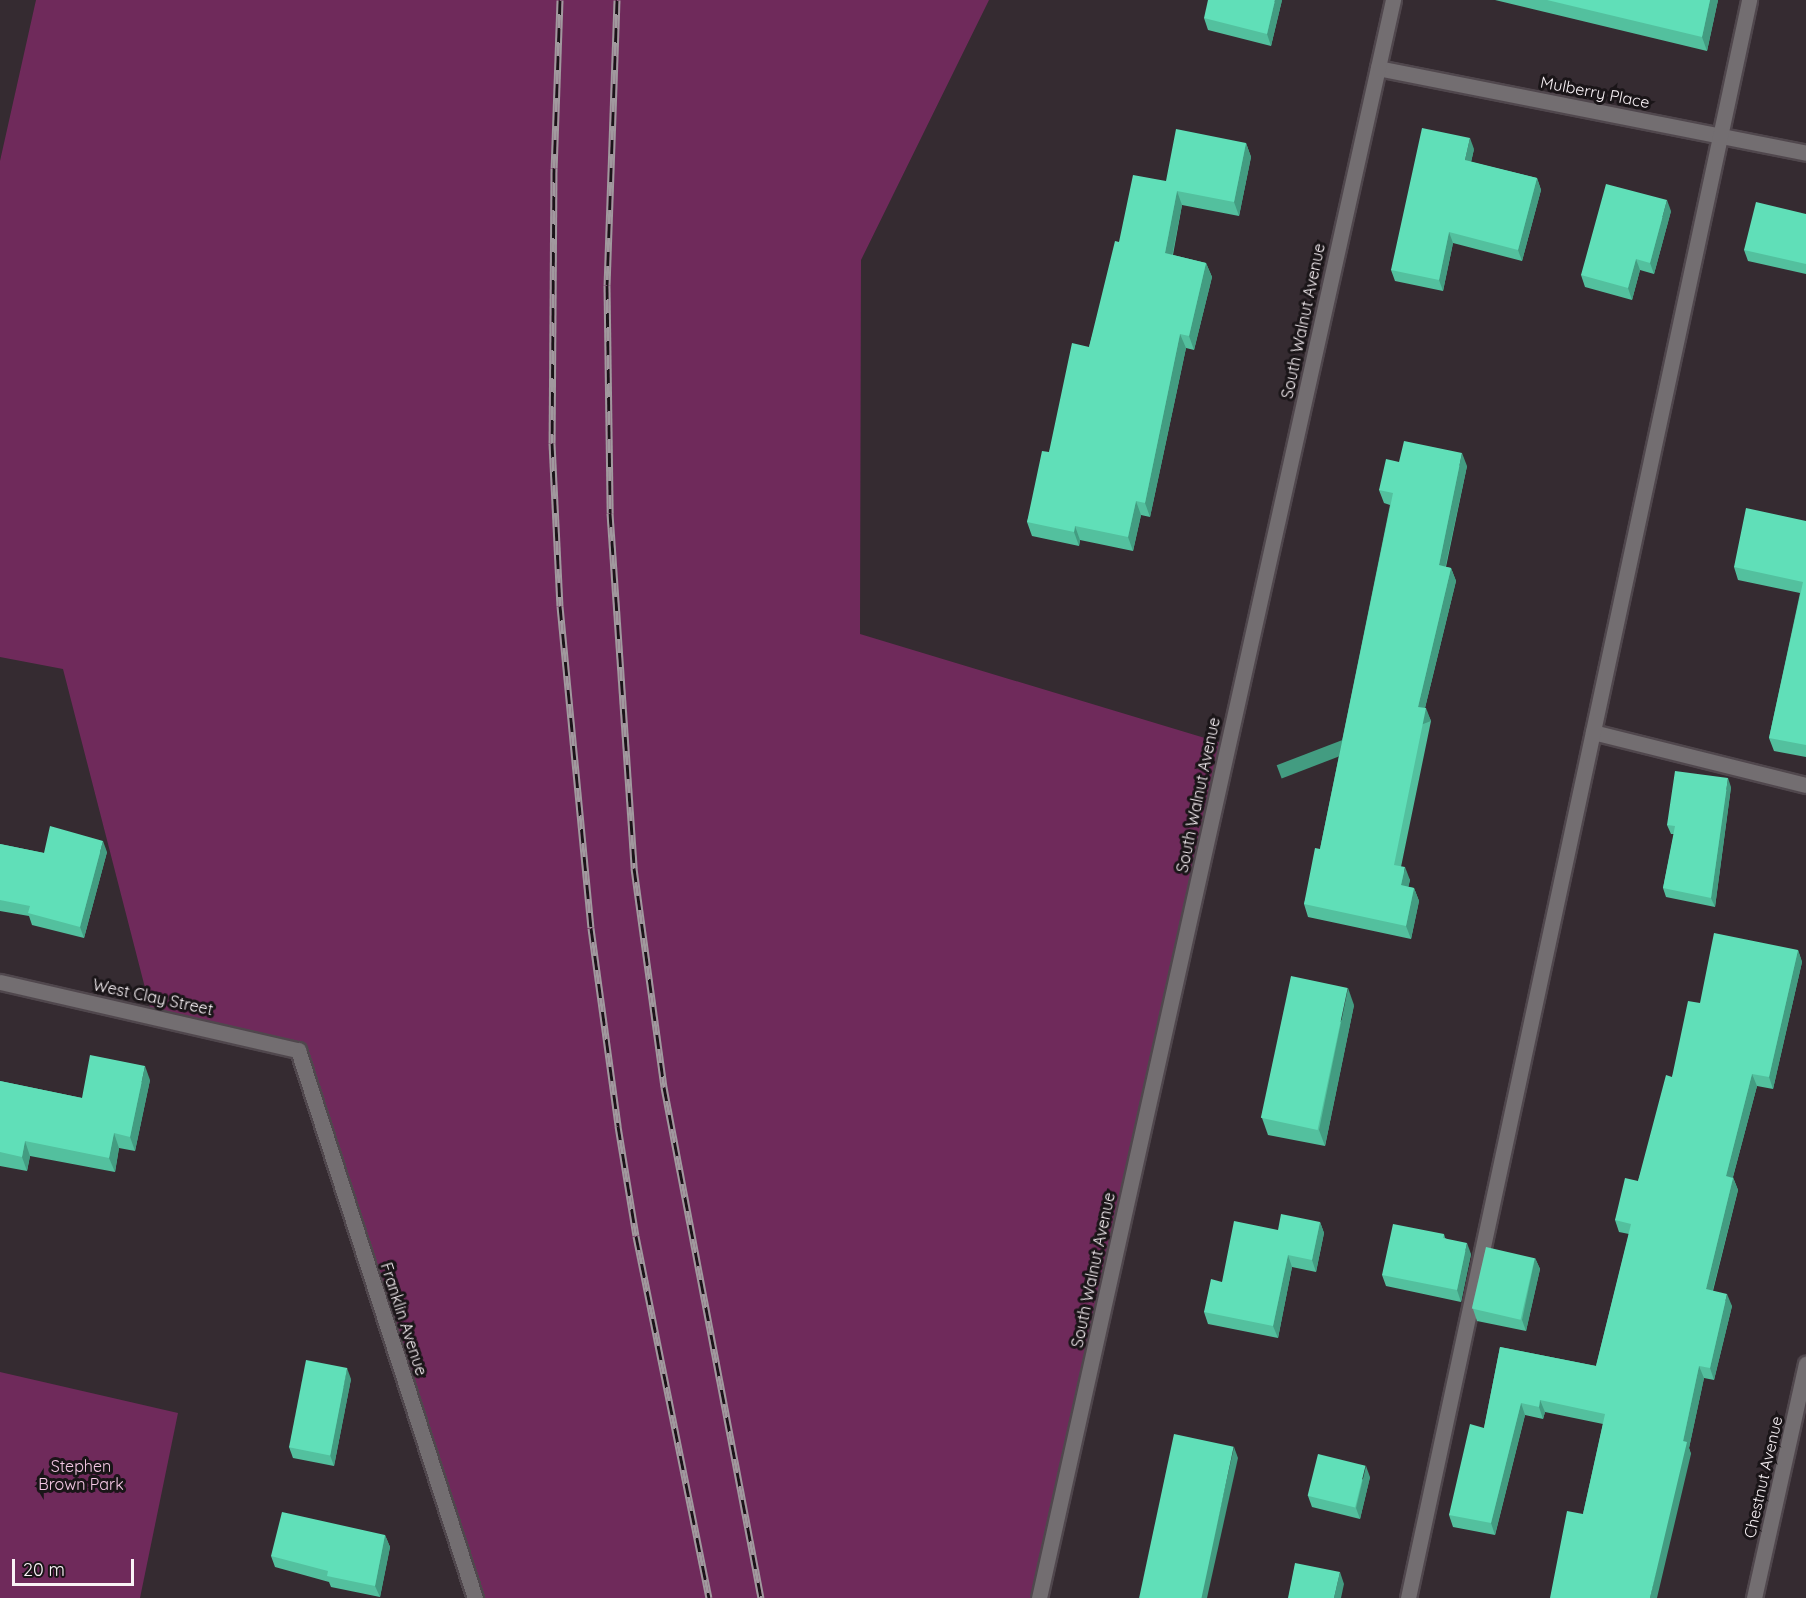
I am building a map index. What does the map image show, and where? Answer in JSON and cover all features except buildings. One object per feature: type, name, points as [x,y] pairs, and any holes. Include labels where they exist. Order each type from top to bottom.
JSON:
[{"type":"street","name":"South Walnut Avenue","points":[[1039,1598],[1393,0]]},
{"type":"street","points":[[1408,1598],[1749,0]]},
{"type":"street","name":"Mulberry Place","points":[[1378,68],[1806,153]]},
{"type":"street","points":[[1593,732],[1806,785]]},
{"type":"street","name":"West Clay Street","points":[[0,982],[298,1050]]},
{"type":"street","name":"Franklin Avenue","points":[[298,1050],[475,1598]]},
{"type":"street","name":"Chestnut Avenue","points":[[1754,1598],[1805,1372]]},
{"type":"green space","points":[[36,0],[989,0],[861,260],[860,634],[1228,745],[1039,1598],[475,1598],[298,1051],[152,1015],[63,669],[0,657],[0,161]]},
{"type":"green space","name":"Stephen Brown Park","points":[[0,1372],[178,1413],[140,1598],[0,1598]]},
{"type":"railway","points":[[560,0],[554,168],[552,443],[560,606],[591,928],[618,1126],[636,1236],[709,1598]]},
{"type":"railway","points":[[617,0],[607,285],[610,513],[634,868],[664,1087],[761,1598]]}]
